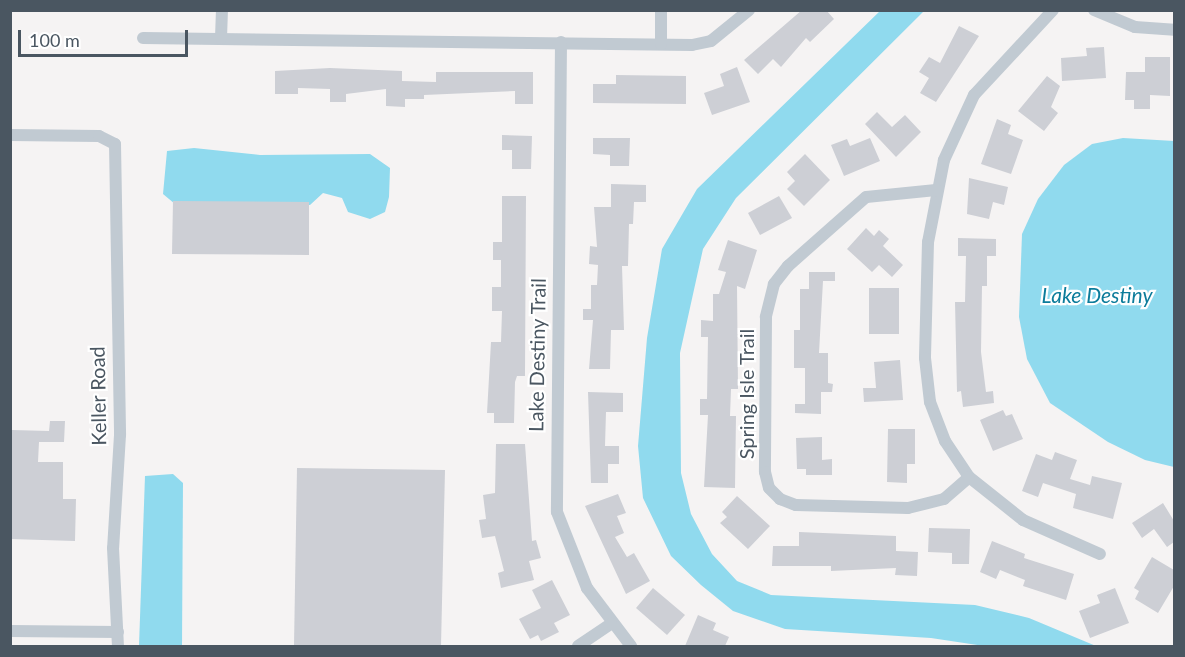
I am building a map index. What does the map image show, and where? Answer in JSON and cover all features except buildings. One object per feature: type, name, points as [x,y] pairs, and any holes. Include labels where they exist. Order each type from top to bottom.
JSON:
[{"type":"street","points":[[221,38],[222,10]]},
{"type":"street","points":[[661,10],[661,44]]},
{"type":"street","points":[[143,38],[661,44],[711,41],[749,10]]},
{"type":"street","points":[[1053,10],[974,95],[944,160],[936,190],[928,242],[926,369],[930,402],[945,441],[969,477],[1023,520],[1100,554]]},
{"type":"street","points":[[1094,10],[1136,27],[1174,30]]},
{"type":"street","name":"Lake Destiny Trail","points":[[561,42],[557,512],[587,588],[611,624],[631,646]]},
{"type":"street","name":"Keller Road","points":[[10,135],[99,136],[115,144],[120,435],[113,548],[118,646]]},
{"type":"street","name":"Spring Isle Trail","points":[[936,190],[866,197],[788,266],[774,284],[766,317],[765,472],[775,493],[796,505],[908,508],[944,499],[969,477]]},
{"type":"street","points":[[578,646],[611,624]]},
{"type":"street","points":[[10,631],[118,632]]},
{"type":"water","points":[[881,10],[924,11],[736,198],[703,249],[680,353],[681,473],[691,514],[712,554],[737,581],[771,595],[975,605],[1029,618],[1096,646],[984,646],[931,638],[785,629],[733,611],[701,585],[671,556],[643,498],[638,446],[647,338],[662,249],[697,189]]},
{"type":"water","name":"Lake Destiny","points":[[1123,138],[1174,141],[1174,467],[1145,460],[1108,442],[1050,403],[1027,359],[1019,317],[1022,234],[1038,199],[1064,165],[1092,144]]},
{"type":"water","points":[[194,148],[260,155],[370,154],[390,168],[389,197],[385,212],[370,219],[348,212],[342,198],[323,193],[310,205],[175,204],[163,194],[167,151]]},
{"type":"water","points":[[173,474],[183,483],[182,646],[139,646],[145,476]]}]
